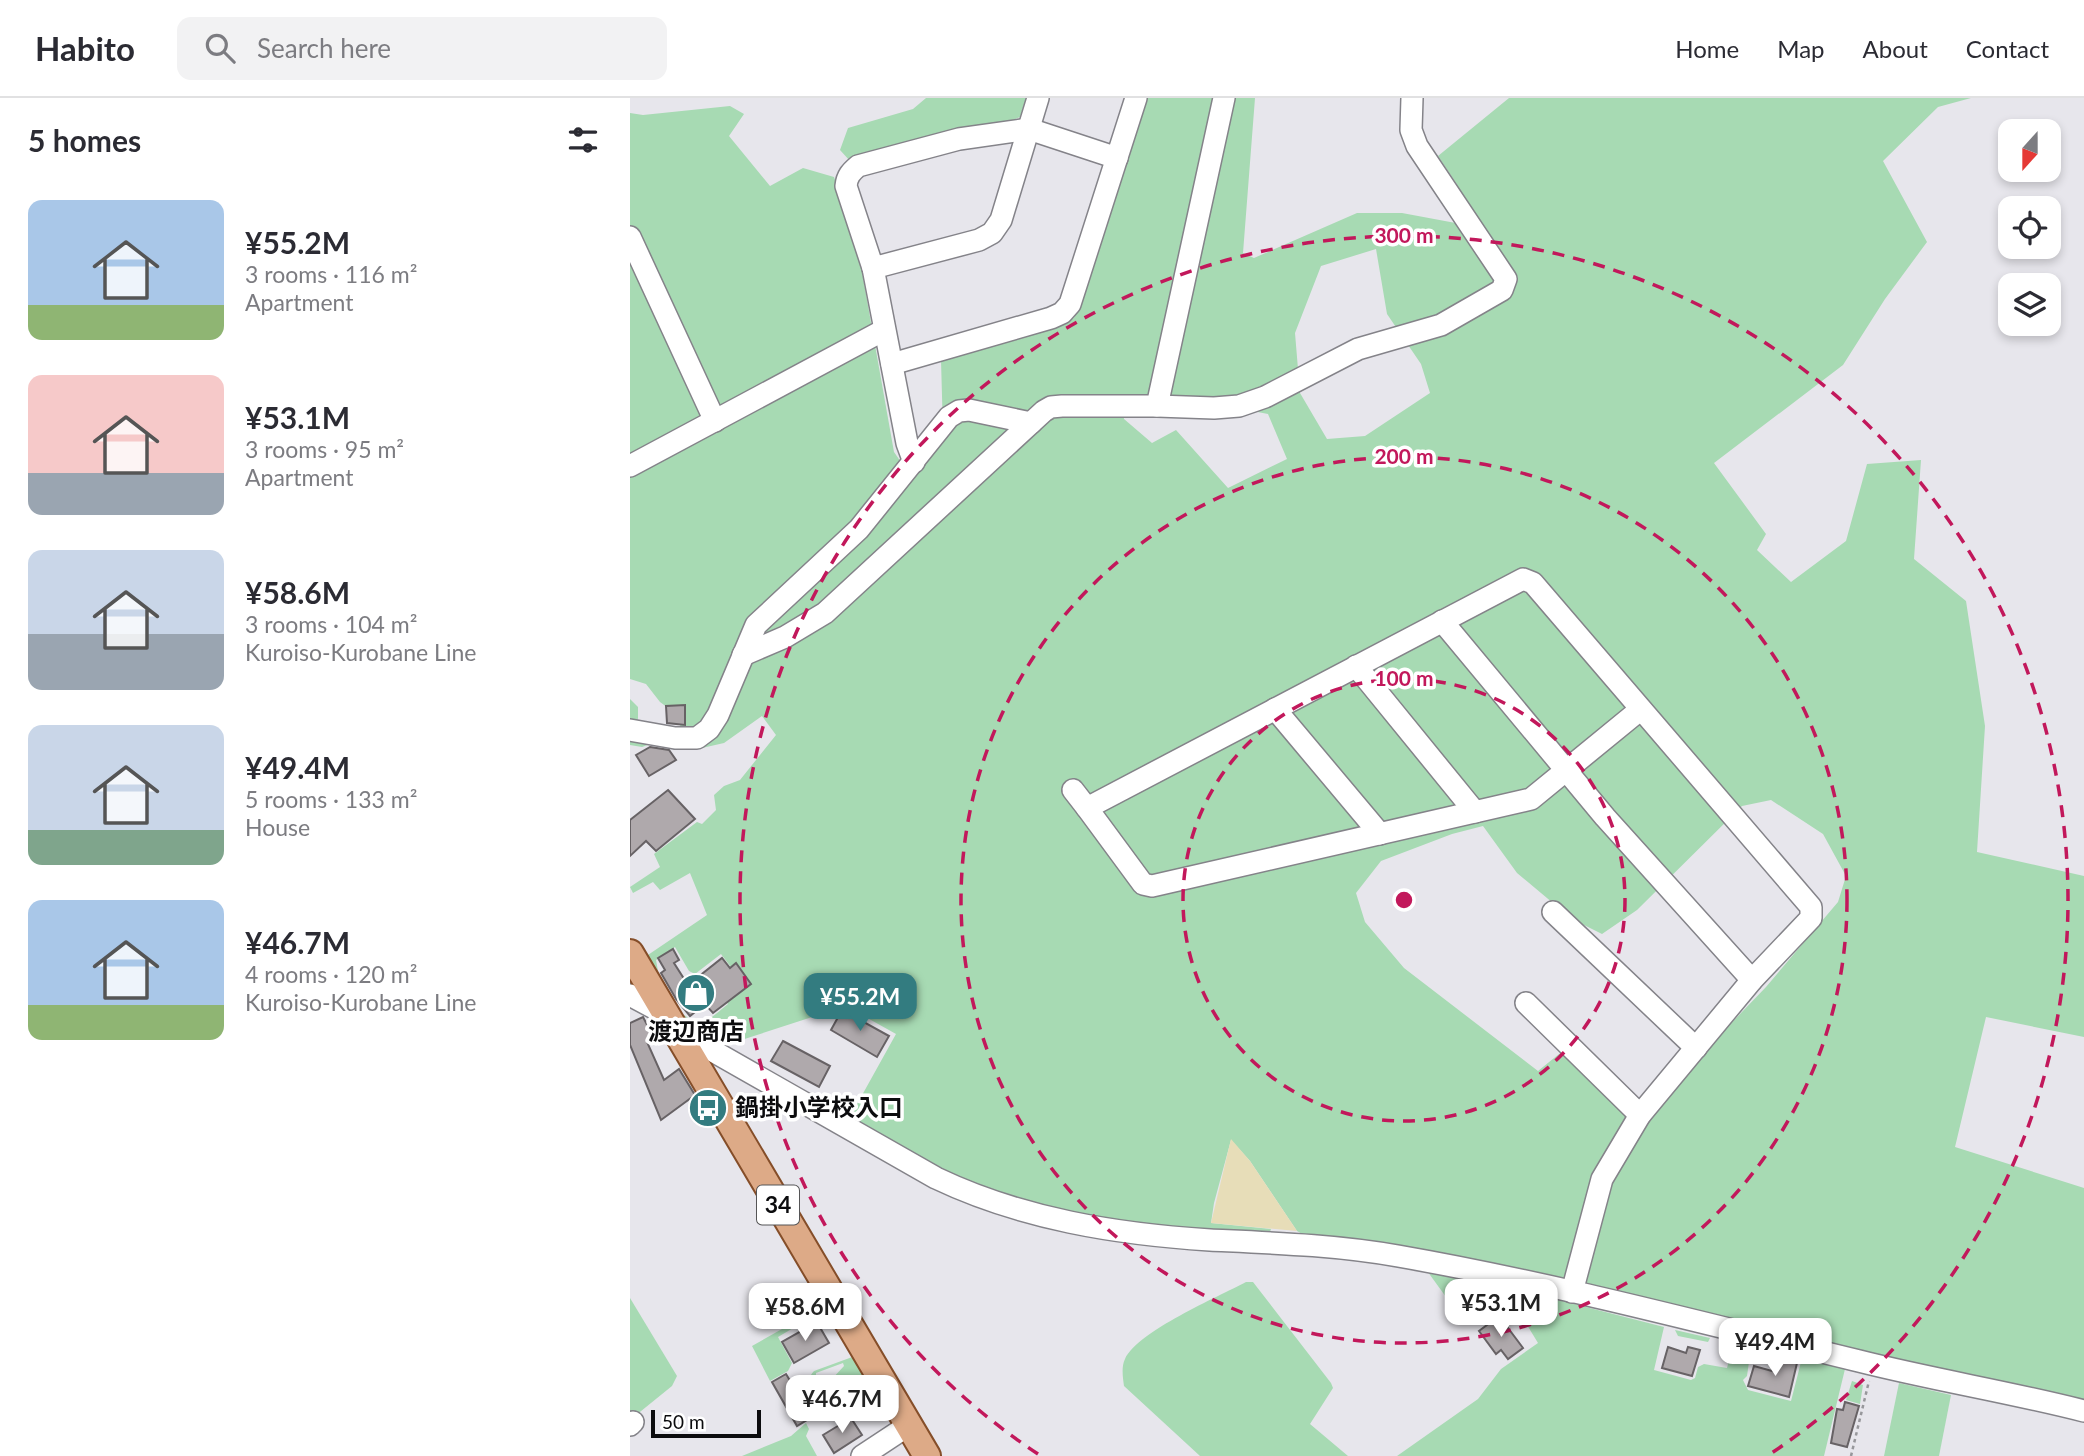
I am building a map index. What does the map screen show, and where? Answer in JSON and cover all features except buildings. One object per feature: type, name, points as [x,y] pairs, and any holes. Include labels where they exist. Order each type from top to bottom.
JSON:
[{"type":"main road","name":"34","points":[[630,953],[928,1456]]},
{"type":"street","points":[[873,268],[979,240],[992,233],[1001,220],[1038,98]]},
{"type":"street","points":[[892,364],[973,342],[1062,313],[1070,304],[1136,98]]},
{"type":"street","points":[[1157,406],[1224,98]]},
{"type":"street","points":[[743,655],[785,637],[817,619],[1051,407],[1238,406],[1265,397],[1358,349],[1441,325],[1502,290],[1506,279],[1417,146],[1411,130],[1412,98]]},
{"type":"street","points":[[914,462],[907,443],[873,268],[846,186],[851,171],[858,166],[959,138],[1029,129],[1117,158]]},
{"type":"street","points":[[630,237],[715,421]]},
{"type":"street","points":[[632,459],[715,421],[884,330]]},
{"type":"street","points":[[630,730],[675,738],[697,738],[709,729],[718,716],[756,625],[762,617],[859,529],[949,418],[959,411],[969,410],[1031,423]]},
{"type":"street","points":[[1087,808],[1523,579],[1532,583],[1811,907],[1811,918],[1752,980],[1640,1115],[1602,1179],[1572,1292]]},
{"type":"street","points":[[1442,621],[1605,817],[1752,980]]},
{"type":"street","points":[[1356,666],[1475,812]]},
{"type":"street","points":[[1275,709],[1380,834]]},
{"type":"street","points":[[1073,790],[1143,884],[1152,886],[1531,799],[1641,709]]},
{"type":"street","points":[[1553,912],[1696,1048]]},
{"type":"street","points":[[630,995],[672,1023],[936,1178],[1020,1212],[1135,1233],[1344,1247],[1399,1256],[1572,1292],[1873,1365],[2084,1411]]},
{"type":"street","points":[[1526,1003],[1640,1115]]},
{"type":"street","points":[[862,1456],[909,1425]]},
{"type":"path","points":[[1851,1456],[1873,1365]]},
{"type":"green space","points":[[926,98],[1026,98],[1020,117],[990,130],[850,161],[840,150],[848,128],[913,109]]},
{"type":"green space","points":[[1142,98],[1255,98],[1243,253],[1254,258],[1357,213],[1402,213],[1477,227],[1456,183],[1438,156],[1509,98],[1971,98],[1938,107],[1883,161],[1927,242],[1885,299],[1843,365],[1714,463],[1766,534],[1757,550],[1791,582],[1846,541],[1867,464],[1921,460],[1914,559],[1966,601],[1985,726],[1977,852],[2084,876],[2084,1037],[1986,1017],[1955,1147],[2084,1188],[2084,1404],[1304,1235],[1297,1231],[1250,1161],[1231,1140],[1211,1223],[1271,1229],[1269,1234],[1124,1223],[975,1191],[852,1120],[851,1115],[896,1034],[846,1006],[726,1045],[688,1025],[681,1016],[702,1022],[728,1004],[719,991],[737,975],[721,954],[695,974],[689,971],[675,947],[656,960],[656,980],[642,959],[707,915],[690,873],[660,890],[653,882],[633,893],[630,887],[660,867],[654,854],[697,822],[702,824],[716,810],[714,795],[724,786],[740,780],[776,735],[762,716],[724,743],[702,748],[691,741],[682,730],[675,713],[660,702],[646,684],[630,679],[630,113],[643,115],[730,106],[744,114],[729,136],[770,186],[803,168],[834,177],[856,238],[894,452],[912,478],[943,432],[941,360],[1074,318]],"holes":[[[1376,249],[1387,314],[1421,364],[1430,393],[1365,436],[1327,439],[1300,393],[1295,333],[1321,266]],[[1122,401],[1221,405],[1268,414],[1287,459],[1228,488],[1176,430],[1152,443],[1124,419]],[[1771,800],[1823,834],[1846,876],[1838,902],[1766,987],[1715,1040],[1642,1124],[1564,1050],[1538,1071],[1404,968],[1365,922],[1356,893],[1381,861],[1452,834],[1483,826],[1517,873],[1572,919],[1602,934],[1637,910],[1742,806]]]},
{"type":"green space","points":[[630,699],[638,707],[636,728],[653,743],[642,747],[630,745]]},
{"type":"green space","points":[[1425,1268],[1527,1293],[1522,1305],[1508,1303],[1490,1306],[1479,1292],[1470,1291],[1458,1291],[1446,1297]]},
{"type":"green space","points":[[1246,1282],[1253,1282],[1331,1383],[1333,1388],[1310,1424],[1348,1456],[1200,1456],[1124,1386],[1125,1359],[1145,1337]]},
{"type":"green space","points":[[815,1294],[826,1314],[809,1324],[805,1321],[778,1337],[792,1363],[788,1371],[770,1381],[752,1346],[798,1320],[804,1305]]},
{"type":"green space","points":[[1535,1294],[1664,1327],[1654,1370],[1691,1380],[1695,1378],[1698,1367],[1704,1364],[1727,1368],[1733,1345],[1767,1353],[1765,1363],[1749,1362],[1747,1376],[1743,1380],[1748,1390],[1791,1401],[1802,1358],[1845,1369],[1824,1456],[1397,1456],[1478,1399],[1501,1369],[1538,1343],[1524,1320],[1529,1316]]},
{"type":"green space","points":[[630,1298],[677,1376],[672,1386],[630,1420]]},
{"type":"green space","points":[[1675,1330],[1710,1338],[1708,1342],[1678,1336]]},
{"type":"green space","points":[[855,1356],[876,1392],[849,1401],[841,1402],[826,1399],[810,1381],[814,1371]],"holes":[[[843,1363],[844,1366],[831,1380],[835,1390],[849,1398],[836,1400],[833,1397],[825,1397],[827,1388],[816,1383],[816,1373]]]},
{"type":"green space","points":[[1852,1381],[1863,1385],[1860,1404],[1846,1400]]},
{"type":"green space","points":[[1899,1383],[1951,1395],[1939,1456],[1884,1456]]},
{"type":"green space","points":[[806,1423],[809,1429],[806,1436],[817,1456],[742,1456],[791,1436]]},
{"type":"sand","points":[[1231,1139],[1250,1161],[1297,1231],[1211,1223]]},
{"type":"place","name":"渡辺商店","points":[[696,993]]},
{"type":"place","name":"鍋掛小学校入口","points":[[708,1108]]}]
